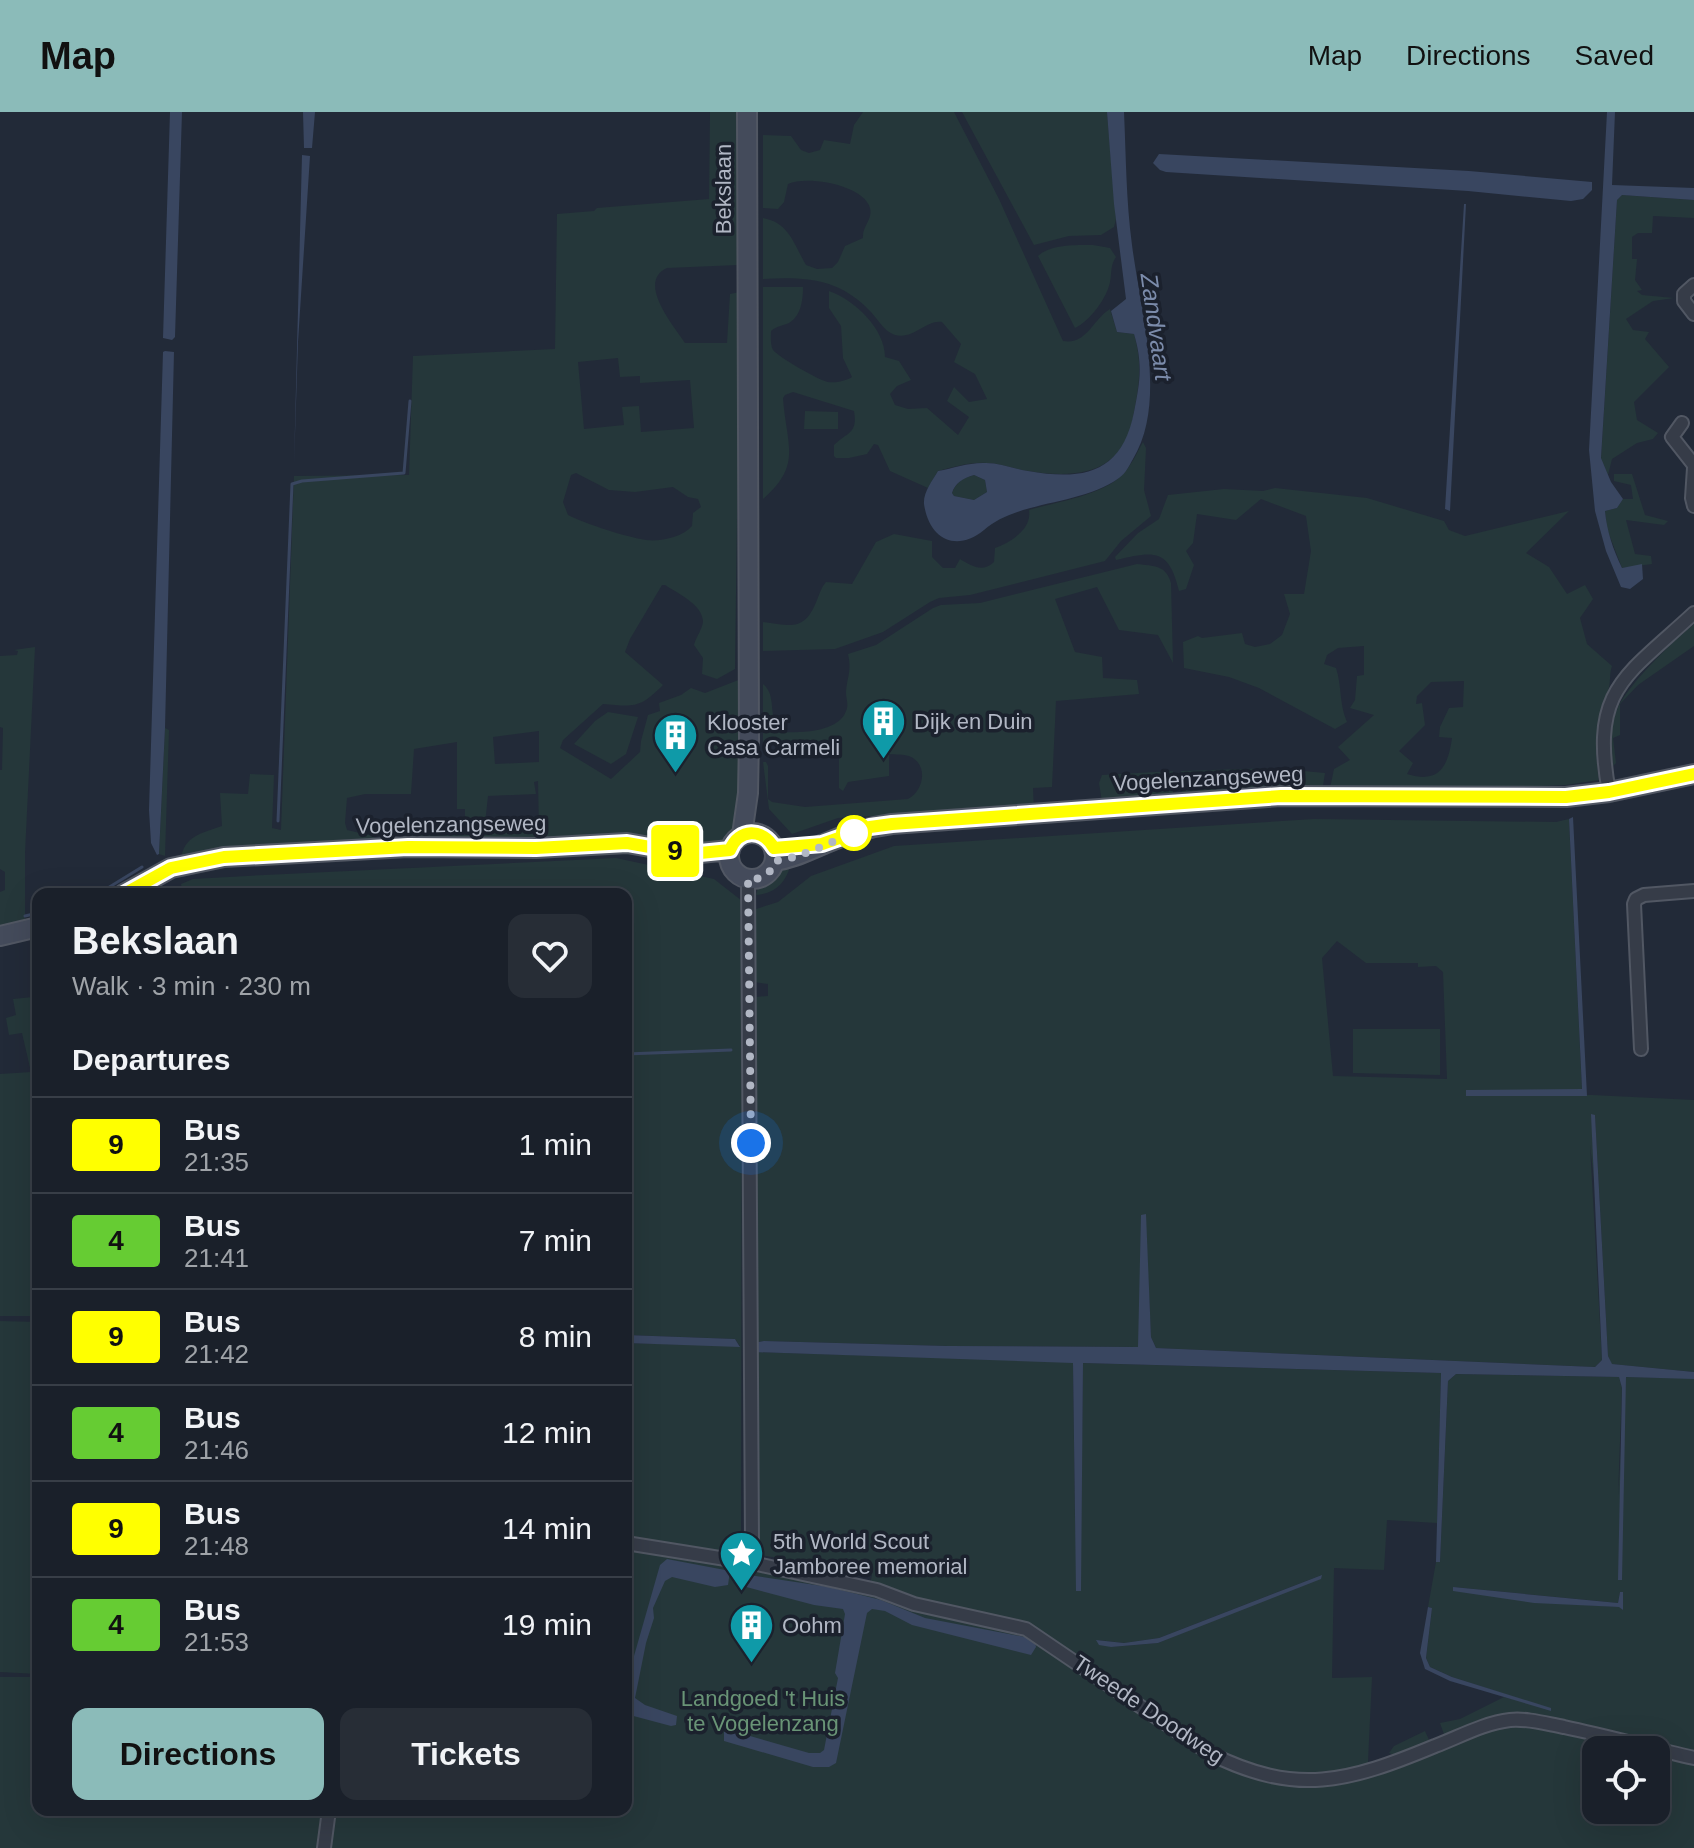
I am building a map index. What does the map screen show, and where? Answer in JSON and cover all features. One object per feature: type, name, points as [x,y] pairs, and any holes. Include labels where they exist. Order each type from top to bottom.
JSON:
[{"type":"main road","name":"Bekslaan","points":[[747,112],[749,834]]},
{"type":"main road","name":"Vogelenzangseweg","points":[[775,855],[798,857],[822,844],[870,827],[892,824],[1237,798],[1543,798],[1609,792],[1694,774]]},
{"type":"main road","points":[[749,834],[769,840],[775,855],[771,870],[763,877],[748,879],[735,872],[730,857],[733,843],[749,834]]},
{"type":"main road","name":"Vogelenzangseweg","points":[[135,888],[171,868],[224,857],[408,847],[536,848],[627,843],[690,854],[704,861],[730,857]]},
{"type":"main road","points":[[0,936],[32,928]]},
{"type":"street","points":[[1694,285],[1684,294],[1684,301],[1694,314]]},
{"type":"street","points":[[1682,423],[1672,437],[1694,467],[1694,506]]},
{"type":"street","points":[[1609,792],[1603,731],[1615,690],[1694,613]]},
{"type":"street","points":[[747,1563],[752,1543],[748,879]]},
{"type":"street","points":[[1641,1049],[1634,904],[1644,895],[1694,891]]},
{"type":"street","name":"Tweede Doodweg","points":[[632,1544],[747,1563],[877,1590],[914,1604],[1026,1629],[1209,1753],[1283,1780],[1309,1782],[1348,1776],[1405,1759],[1491,1724],[1513,1720],[1597,1734],[1694,1758]]},
{"type":"street","points":[[324,1848],[328,1816]]},
{"type":"green space","points":[[710,112],[737,112],[738,265],[667,268],[658,275],[655,283],[660,304],[685,343],[727,343],[730,294],[740,292],[735,669],[717,679],[702,674],[703,658],[694,645],[703,624],[702,615],[688,600],[662,585],[625,652],[663,685],[636,704],[603,704],[563,740],[560,748],[611,779],[640,752],[648,715],[660,711],[659,703],[691,688],[705,693],[741,679],[742,785],[735,830],[722,844],[702,848],[657,836],[410,840],[411,828],[539,830],[538,781],[534,782],[536,794],[488,796],[485,824],[465,823],[465,809],[457,809],[457,742],[414,749],[411,794],[365,794],[347,798],[347,830],[373,836],[379,843],[181,860],[190,841],[222,826],[220,793],[248,794],[250,774],[274,775],[272,828],[281,830],[294,476],[409,475],[413,356],[555,349],[557,214],[709,199]],"holes":[[[618,358],[620,377],[640,376],[640,383],[690,380],[694,428],[641,432],[639,406],[622,407],[624,425],[584,429],[578,362]],[[576,473],[609,490],[635,492],[673,487],[688,497],[698,499],[701,507],[693,513],[692,526],[677,536],[652,540],[628,536],[568,515],[563,502],[571,475]],[[539,731],[539,762],[495,764],[493,737]]]},
{"type":"green space","points":[[863,112],[954,112],[999,199],[1063,341],[1084,335],[1110,309],[1117,332],[1134,334],[1139,376],[1133,418],[1119,451],[1108,461],[1080,473],[1064,474],[991,463],[968,464],[938,471],[928,488],[890,471],[878,445],[874,444],[867,454],[836,458],[834,445],[853,428],[854,411],[793,392],[783,398],[789,441],[788,464],[775,487],[763,499],[763,287],[803,287],[799,312],[789,323],[771,331],[771,343],[776,353],[817,377],[834,382],[852,377],[843,358],[841,326],[829,308],[829,291],[849,301],[867,317],[880,336],[885,357],[899,361],[911,380],[897,386],[890,394],[895,405],[908,409],[927,408],[958,435],[969,417],[947,401],[954,387],[969,402],[987,399],[975,374],[954,362],[961,344],[942,322],[930,324],[908,335],[895,335],[856,299],[832,285],[807,279],[763,279],[763,218],[785,230],[806,265],[817,269],[832,268],[845,246],[863,238],[871,212],[866,200],[857,193],[834,184],[808,181],[788,184],[784,202],[778,209],[763,208],[763,135],[791,136],[801,150],[809,153],[820,150],[824,140],[850,144],[854,125]]},
{"type":"green space","points":[[962,112],[1107,112],[1116,219],[1114,227],[1101,235],[1069,236],[1034,245]]},
{"type":"green space","points":[[1622,195],[1694,200],[1694,218],[1653,216],[1652,233],[1638,233],[1632,237],[1632,259],[1637,259],[1635,280],[1642,290],[1637,291],[1642,295],[1674,298],[1653,301],[1626,319],[1633,330],[1649,332],[1645,339],[1669,367],[1634,402],[1637,420],[1658,433],[1653,439],[1637,443],[1612,459],[1608,475],[1601,459],[1617,200]]},
{"type":"green space","points":[[1093,245],[1110,248],[1116,257],[1102,302],[1092,315],[1075,328],[1038,256],[1056,247]]},
{"type":"green space","points":[[805,411],[838,412],[838,429],[804,429]]},
{"type":"green space","points":[[1143,442],[1146,448],[1144,490],[1151,516],[1121,541],[1105,561],[970,595],[939,598],[883,632],[835,649],[763,651],[763,622],[790,625],[802,622],[808,617],[826,582],[852,584],[876,542],[894,534],[932,541],[932,557],[943,568],[955,568],[960,559],[973,566],[985,567],[994,562],[995,548],[1024,529],[1029,510],[1092,493],[1115,481],[1129,467]]},
{"type":"green space","points":[[1614,474],[1632,474],[1645,515],[1668,521],[1664,525],[1626,520],[1635,554],[1651,556],[1652,564],[1622,568],[1607,529],[1605,511],[1617,508],[1623,499],[1633,499],[1631,485],[1614,481]]},
{"type":"green space","points":[[974,475],[985,480],[987,492],[974,500],[954,496],[952,493],[958,483]]},
{"type":"green space","points":[[1275,488],[1367,498],[1444,521],[1449,530],[1465,536],[1569,511],[1526,553],[1549,567],[1567,594],[1585,585],[1593,599],[1580,618],[1587,644],[1612,666],[1597,735],[1599,780],[1566,785],[1505,787],[1330,788],[1334,769],[1350,760],[1338,747],[1374,715],[1350,708],[1355,700],[1357,676],[1364,675],[1364,646],[1338,648],[1327,655],[1324,664],[1336,668],[1347,722],[1335,729],[1259,688],[1229,677],[1184,668],[1183,642],[1198,636],[1242,633],[1245,644],[1255,647],[1270,644],[1282,635],[1290,614],[1284,594],[1304,594],[1311,551],[1306,516],[1261,499],[1236,520],[1197,514],[1193,543],[1186,551],[1194,565],[1186,589],[1179,591],[1170,567],[1158,556],[1140,555],[1116,560],[1115,557],[1138,533],[1159,519],[1168,495],[1224,489],[1263,491]],"holes":[[[1464,681],[1463,707],[1449,708],[1440,727],[1439,737],[1452,738],[1448,757],[1440,771],[1427,777],[1407,774],[1413,763],[1399,751],[1425,725],[1422,703],[1416,704],[1417,696],[1431,682]]]},
{"type":"green space","points":[[1137,564],[1154,566],[1169,577],[1173,663],[1158,635],[1119,630],[1097,587],[1055,599],[1075,652],[1102,657],[1103,678],[1137,680],[1139,694],[1056,701],[1052,787],[1033,788],[1034,810],[1011,808],[838,818],[792,834],[769,809],[763,762],[768,766],[768,799],[805,807],[908,799],[921,784],[922,771],[920,765],[909,756],[889,754],[889,776],[848,782],[843,791],[839,788],[839,741],[763,744],[763,684],[770,695],[774,720],[782,732],[828,727],[842,718],[847,709],[848,654],[876,645],[933,608],[980,603]]},
{"type":"green space","points":[[1694,624],[1694,646],[1638,685],[1620,704],[1650,665]]},
{"type":"green space","points":[[35,647],[25,853],[25,923],[0,929],[0,892],[5,890],[5,872],[0,869],[3,728],[0,727],[0,656],[17,655],[18,651],[14,650]]},
{"type":"green space","points":[[1620,704],[1620,735],[1613,738],[1616,763],[1612,767],[1611,739]]},
{"type":"green space","points":[[608,712],[638,717],[626,754],[611,764],[574,744]]},
{"type":"green space","points":[[165,728],[169,730],[165,856],[159,854]]},
{"type":"green space","points":[[1271,768],[1325,773],[1321,799],[1182,806],[1181,771]]},
{"type":"green space","points":[[1173,771],[1173,807],[1102,802],[1099,783],[1102,775]]},
{"type":"green space","points":[[1314,819],[1556,822],[1569,819],[1582,1090],[1467,1090],[1467,1096],[1592,1095],[1694,1100],[1694,1372],[1611,1364],[1608,1356],[1595,1116],[1592,1115],[1594,1180],[1590,1145],[1602,1360],[1595,1367],[1156,1348],[1151,1337],[1145,1214],[1139,1347],[753,1343],[754,997],[768,996],[768,984],[754,982],[753,910],[778,902],[811,876],[894,846]],"holes":[[[1337,941],[1366,963],[1418,963],[1418,967],[1436,966],[1443,972],[1447,1079],[1333,1076],[1322,958]]]},
{"type":"green space","name":"Landgoed 't Huis te Vogelenzang","points":[[616,858],[714,879],[746,904],[742,910],[741,1547],[740,1555],[735,1556],[735,1567],[844,1586],[1025,1633],[1187,1742],[1297,1784],[1513,1723],[1582,1737],[1582,1824],[1670,1824],[1670,1755],[1694,1760],[1694,1848],[0,1848],[0,1677],[32,1677],[32,1816],[632,1816],[632,1343],[740,1346],[735,1339],[632,1335],[632,888],[182,888],[181,884],[193,879]]},
{"type":"green space","points":[[780,866],[790,866],[782,882],[774,890],[756,895],[758,888]]},
{"type":"green space","points":[[32,997],[32,1316],[0,1316],[0,1074],[31,1072],[22,1033],[9,1035],[6,1018],[16,1015],[13,999]]},
{"type":"green space","points":[[1353,1029],[1440,1029],[1440,1075],[1353,1073]]},
{"type":"green space","points":[[0,1321],[32,1322],[32,1674],[0,1672]]},
{"type":"green space","points":[[753,1352],[1073,1362],[1075,1518],[1080,1591],[1083,1363],[1441,1373],[1437,1523],[1387,1520],[1384,1570],[1334,1568],[1332,1678],[1372,1677],[1368,1761],[1371,1767],[1309,1779],[1231,1761],[1046,1636],[870,1585],[872,1575],[760,1555],[757,1551]],"holes":[[[1322,1575],[1158,1643],[1111,1647],[1097,1640],[1124,1643],[1159,1638]]]},
{"type":"green space","points":[[1456,1374],[1619,1377],[1622,1388],[1618,1495],[1626,1377],[1694,1378],[1694,1755],[1670,1750],[1670,1736],[1608,1736],[1522,1717],[1446,1740],[1440,1723],[1460,1719],[1504,1697],[1551,1709],[1430,1667],[1426,1658],[1432,1608],[1428,1607],[1436,1562],[1440,1561],[1448,1381]],"holes":[[[1453,1587],[1618,1603],[1620,1592],[1623,1592],[1623,1610],[1620,1607],[1535,1602]]]},
{"type":"green space","points":[[1425,1731],[1430,1742],[1402,1758],[1389,1753],[1394,1746]]},
{"type":"water","points":[[170,112],[182,112],[175,337],[172,340],[163,338]]},
{"type":"water","points":[[303,112],[315,112],[312,148],[304,148]]},
{"type":"water","points":[[1107,112],[1124,112],[1130,228],[1149,354],[1150,383],[1149,410],[1133,459],[1121,476],[1103,487],[1014,513],[964,541],[945,539],[932,526],[924,504],[926,491],[938,471],[986,463],[1048,474],[1083,473],[1110,460],[1120,448],[1134,412],[1140,364],[1134,334],[1117,332],[1111,311],[1126,299]],"holes":[[[974,475],[985,480],[987,492],[974,500],[952,493],[957,484],[966,478]]]},
{"type":"water","points":[[1607,112],[1615,112],[1612,185],[1694,188],[1694,200],[1622,195],[1617,200],[1601,458],[1611,482],[1623,499],[1617,508],[1605,511],[1616,554],[1622,568],[1642,564],[1643,579],[1630,589],[1621,587],[1606,551],[1595,511],[1589,450]]},
{"type":"water","points":[[1159,154],[1469,171],[1592,182],[1592,190],[1583,199],[1571,201],[1468,191],[1166,172],[1153,163]]},
{"type":"water","points":[[302,155],[310,156],[294,465]]},
{"type":"water","points":[[1466,204],[1450,511],[1445,509]]},
{"type":"water","points":[[165,351],[174,352],[165,728],[157,855],[151,843],[149,810]]},
{"type":"water","points":[[1573,817],[1587,1096],[1466,1096],[1466,1090],[1582,1089],[1569,819]]},
{"type":"water","points":[[1591,1114],[1595,1115],[1608,1356],[1612,1364],[1694,1372],[1694,1379],[1626,1377],[1622,1580],[1618,1580],[1622,1388],[1619,1377],[1456,1374],[1448,1381],[1440,1562],[1436,1562],[1441,1373],[1083,1363],[1081,1591],[1076,1591],[1073,1363],[753,1352],[753,1343],[764,1341],[1138,1347],[1141,1215],[1146,1214],[1151,1337],[1156,1348],[1595,1367],[1602,1360]]},
{"type":"water","points":[[632,1335],[735,1339],[740,1347],[632,1343]]},
{"type":"water","points":[[667,1559],[730,1571],[728,1585],[715,1587],[672,1577],[665,1581],[653,1608],[654,1618],[635,1698],[645,1705],[677,1716],[676,1725],[671,1726],[632,1716],[632,1663],[660,1565]]},
{"type":"water","points":[[749,1575],[829,1587],[881,1600],[925,1618],[1030,1638],[1035,1641],[1036,1647],[1031,1655],[912,1625],[885,1611],[872,1609],[867,1613],[836,1763],[829,1767],[813,1767],[724,1741],[724,1732],[729,1730],[809,1753],[824,1750],[838,1678],[835,1673],[845,1614],[843,1609],[814,1605],[739,1585],[742,1578]]},
{"type":"water","points":[[1322,1575],[1321,1579],[1158,1643],[1111,1647],[1099,1645],[1096,1640],[1124,1643],[1159,1638]]},
{"type":"water","points":[[1453,1587],[1618,1603],[1620,1592],[1623,1592],[1623,1610],[1619,1607],[1534,1603],[1453,1591]]},
{"type":"water","points":[[1428,1607],[1432,1608],[1426,1658],[1430,1667],[1452,1677],[1551,1708],[1551,1711],[1450,1681],[1425,1669],[1420,1653]]},
{"type":"waterway","points":[[278,821],[292,484],[404,473],[410,401]]},
{"type":"waterway","points":[[108,888],[142,867]]},
{"type":"waterway","points":[[25,916],[32,914]]},
{"type":"waterway","points":[[632,1054],[731,1050]]},
{"type":"bus line","name":"9","points":[[135,888],[171,868],[224,857],[408,847],[536,848],[627,843],[690,854],[730,850],[733,843],[747,833],[765,837],[774,848],[822,844],[870,827],[892,824],[1281,796],[1566,797],[1609,792],[1694,774]]},
{"type":"place","name":"Dijk en Duin","points":[[883,760]]},
{"type":"place","name":"Klooster Casa Carmeli","points":[[676,774]]},
{"type":"place","name":"5th World Scout Jamboree memorial","points":[[742,1593]]},
{"type":"place","name":"Oohm","points":[[751,1664]]},
{"type":"route","points":[[751,1143],[748,879],[763,877],[775,861],[798,857],[822,844],[854,833]]},
{"type":"water label","name":"Zandvaart","points":[[1156,327]]}]
